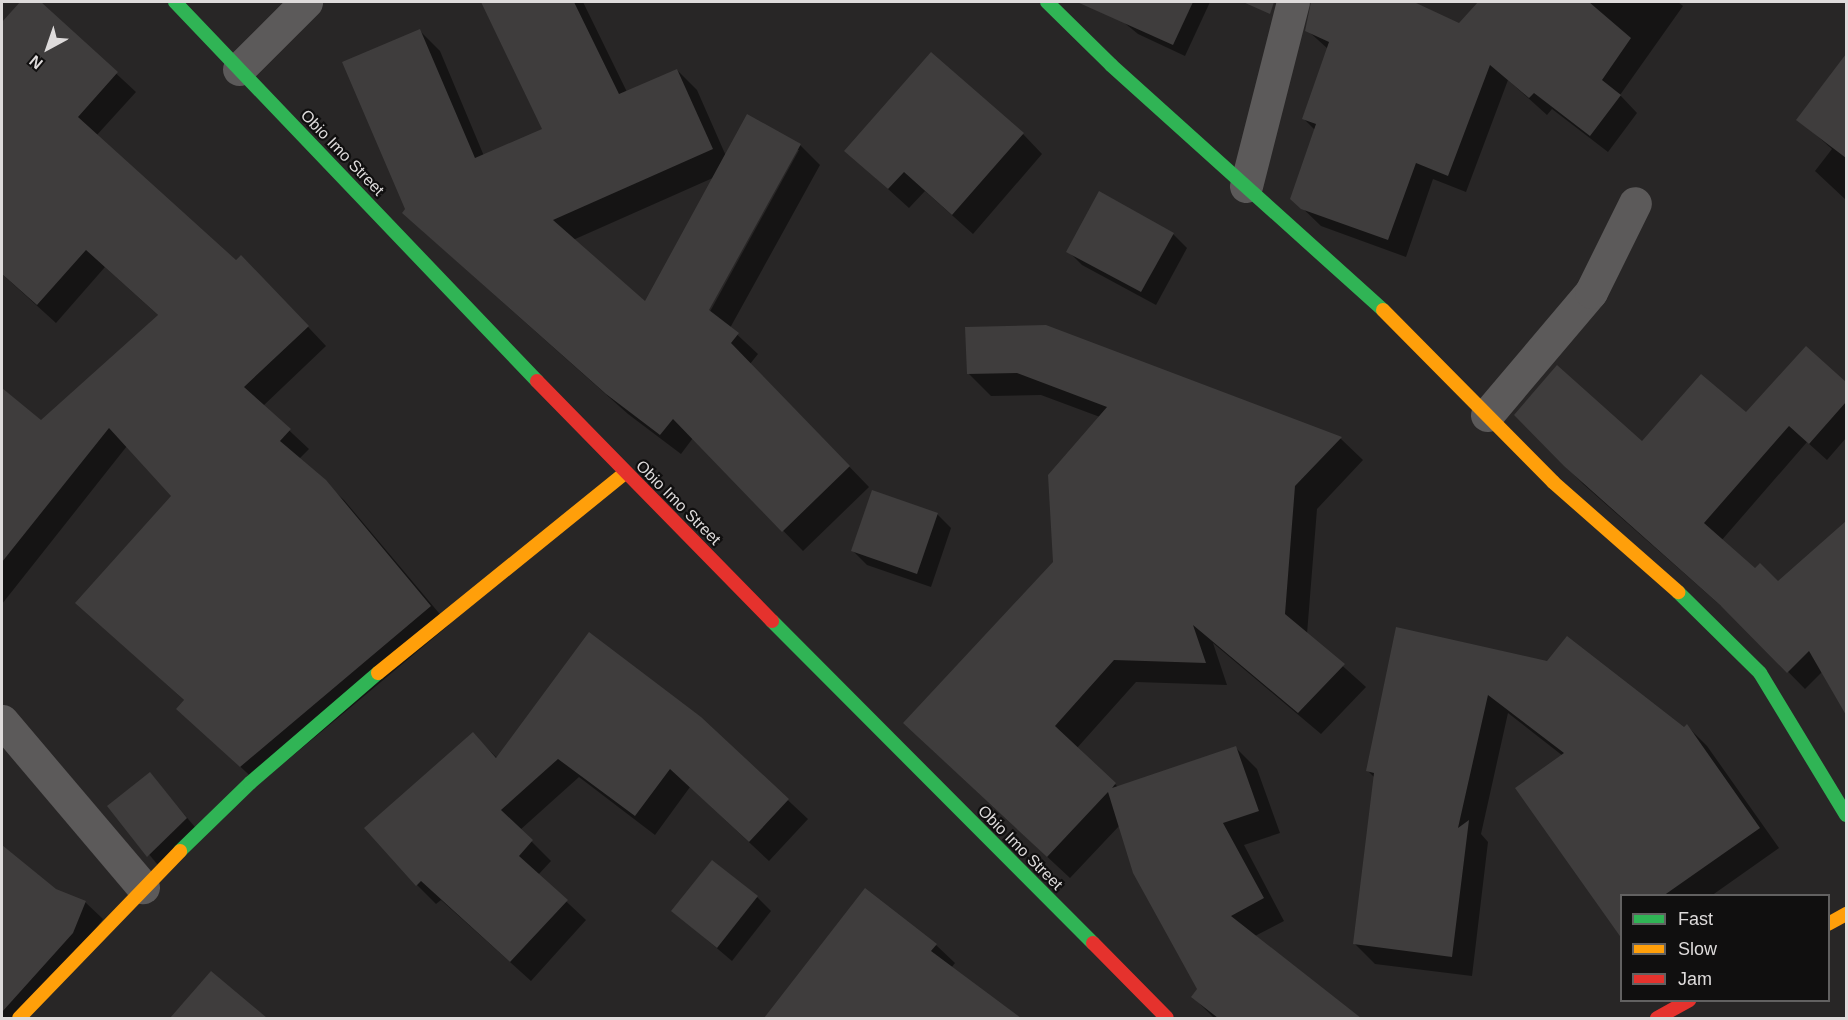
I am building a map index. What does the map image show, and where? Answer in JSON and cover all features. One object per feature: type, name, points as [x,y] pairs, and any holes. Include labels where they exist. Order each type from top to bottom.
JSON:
[{"type":"street","name":"Obio Imo Street","points":[[175,2],[625,473],[1167,1018]]},
{"type":"street","points":[[239,69],[306,2]]},
{"type":"street","points":[[1047,2],[1111,65],[1362,288],[1553,482],[1708,619],[1760,673],[1846,815]]},
{"type":"street","points":[[1246,186],[1293,2]]},
{"type":"street","points":[[1487,415],[1591,292],[1635,203]]},
{"type":"street","points":[[19,1018],[143,887],[250,783],[342,702],[625,473]]},
{"type":"street","points":[[2,721],[143,887]]},
{"type":"street","points":[[1830,923],[1846,914]]},
{"type":"street","points":[[1657,1018],[1685,1002]]},
{"type":"building","points":[[20,2],[41,2],[118,72],[78,117],[236,260],[241,255],[309,326],[244,387],[291,429],[280,441],[326,480],[431,606],[240,767],[176,709],[184,700],[75,603],[171,496],[109,428],[2,562],[2,388],[41,420],[158,315],[86,250],[37,305],[2,274],[2,22]]},
{"type":"building","points":[[481,2],[574,2],[619,94],[677,69],[713,149],[553,220],[645,301],[747,114],[801,144],[709,310],[739,333],[731,343],[850,466],[782,532],[673,419],[660,435],[606,394],[402,213],[405,209],[342,62],[420,29],[475,158],[542,129]]},
{"type":"building","points":[[1077,2],[1193,2],[1173,45]]},
{"type":"building","points":[[1243,2],[1274,2],[1270,14]]},
{"type":"building","points":[[1311,2],[1414,2],[1459,23],[1478,2],[1589,2],[1631,38],[1602,80],[1621,95],[1590,136],[1534,93],[1529,98],[1490,65],[1448,176],[1416,163],[1388,240],[1301,209],[1290,199],[1316,124],[1302,119],[1329,42],[1305,31]]},
{"type":"building","points":[[931,52],[1024,133],[952,215],[904,172],[888,189],[844,151]]},
{"type":"building","points":[[1846,54],[1846,158],[1796,120]]},
{"type":"building","points":[[1099,191],[1174,233],[1141,292],[1066,252]]},
{"type":"building","points":[[1046,325],[1342,437],[1295,486],[1285,614],[1345,664],[1298,713],[1193,625],[1206,663],[1114,660],[1055,726],[1116,783],[1112,788],[1236,746],[1259,811],[1223,823],[1264,898],[1231,916],[1361,1018],[1218,1018],[1191,997],[1197,989],[1133,873],[1108,792],[1047,857],[903,723],[1053,562],[1048,475],[1107,407],[1017,373],[967,374],[965,327]]},
{"type":"building","points":[[1806,346],[1846,382],[1846,402],[1809,444],[1789,426],[1704,523],[1755,568],[1760,563],[1778,581],[1846,521],[1846,715],[1809,651],[1787,673],[1720,605],[1564,466],[1514,415],[1557,365],[1642,441],[1701,374],[1746,412]]},
{"type":"building","points":[[872,490],[938,513],[917,574],[851,551]]},
{"type":"building","points":[[1396,627],[1547,661],[1567,636],[1684,727],[1687,724],[1760,828],[1666,894],[1620,894],[1620,936],[1515,788],[1564,753],[1488,695],[1458,828],[1469,820],[1452,957],[1353,944],[1374,773],[1366,771]]},
{"type":"building","points":[[589,632],[701,717],[789,799],[749,842],[670,769],[635,816],[558,759],[501,810],[533,840],[519,856],[568,900],[510,962],[421,881],[416,886],[364,828],[473,732],[496,758]]},
{"type":"building","points":[[150,772],[187,818],[147,857],[107,806]]},
{"type":"building","points":[[2,845],[56,889],[86,901],[73,933],[2,1012]]},
{"type":"building","points":[[712,860],[758,896],[717,948],[671,911]]},
{"type":"building","points":[[865,888],[937,944],[931,951],[1021,1018],[764,1018]]},
{"type":"building","points":[[211,971],[267,1018],[170,1018]]},
{"type":"traffic: fast","points":[[175,2],[537,381]]},
{"type":"traffic: fast","points":[[1047,2],[1111,65],[1383,310]]},
{"type":"traffic: fast","points":[[1678,592],[1760,673],[1846,815]]},
{"type":"traffic: fast","points":[[772,621],[1093,943]]},
{"type":"traffic: fast","points":[[180,851],[250,783],[378,673]]},
{"type":"traffic: slow","points":[[1383,310],[1553,482],[1678,592]]},
{"type":"traffic: slow","points":[[378,673],[625,473]]},
{"type":"traffic: slow","points":[[19,1018],[180,851]]},
{"type":"traffic: slow","points":[[1830,923],[1846,914]]},
{"type":"traffic: jam","points":[[537,381],[772,621]]},
{"type":"traffic: jam","points":[[1093,943],[1167,1018]]},
{"type":"traffic: jam","points":[[1657,1018],[1685,1002]]}]
